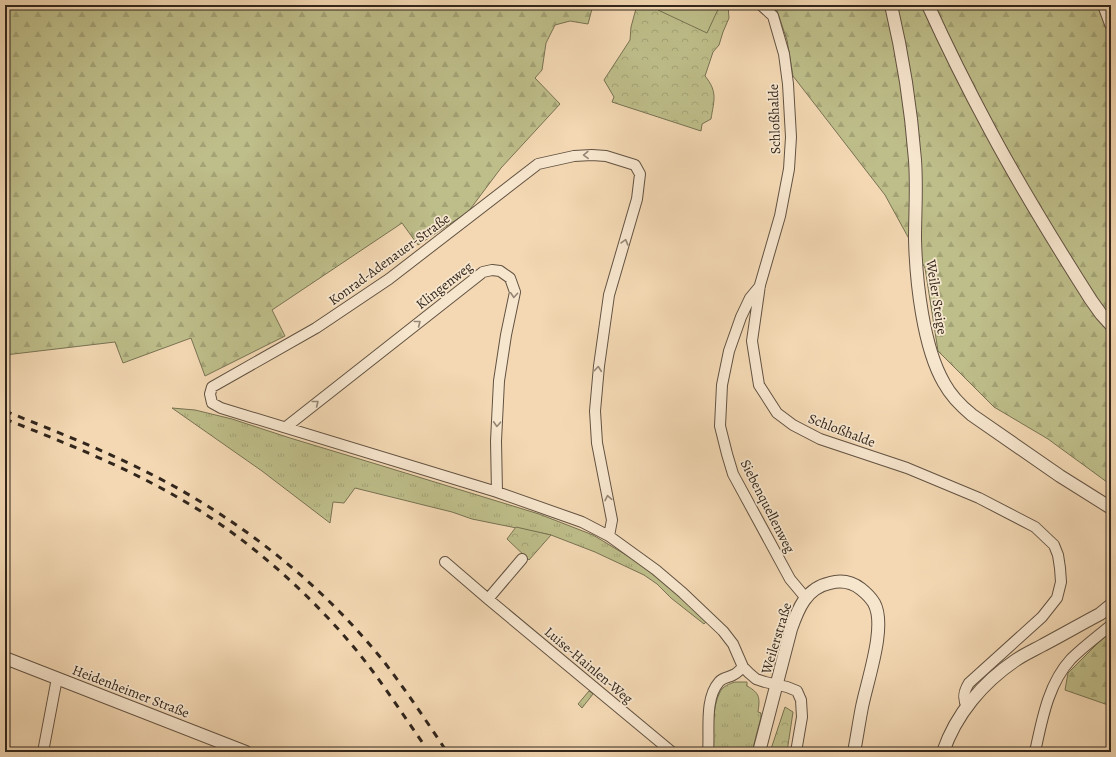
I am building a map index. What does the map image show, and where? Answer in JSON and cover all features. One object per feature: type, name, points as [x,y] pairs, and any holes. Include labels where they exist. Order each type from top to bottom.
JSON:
[{"type":"street","name":"Schloßhalde","points":[[761,5],[773,16],[784,54],[788,84],[791,137],[789,169],[780,216],[760,286],[752,341],[760,385],[777,413],[792,425],[820,439],[907,468],[979,498],[1035,527],[1054,544],[1058,554],[1061,582],[1057,598],[1042,617],[969,683],[965,690],[964,697],[964,702],[967,707]]},
{"type":"street","name":"Weiler Steige","points":[[891,5],[904,72],[912,135],[916,188],[915,249],[919,295],[926,333],[938,372],[952,396],[972,415],[1060,476],[1111,508]]},
{"type":"street","points":[[928,5],[963,79],[1005,158],[1091,300],[1111,325]]},
{"type":"street","points":[[1104,5],[1111,24]]},
{"type":"street","name":"Konrad-Adenauer-Straße","points":[[609,536],[612,520],[597,443],[595,411],[598,366],[609,294],[637,198],[640,174],[635,165],[606,156],[592,155],[574,156],[538,164],[389,279],[316,328],[212,387],[210,394],[212,403],[221,408],[497,492],[582,522],[609,536],[656,570],[684,593],[723,631],[733,644],[743,667],[756,679],[797,691],[801,700],[802,717],[796,752]]},
{"type":"street","name":"Klingenweg","points":[[286,427],[483,272],[492,270],[500,271],[510,278],[515,292],[506,335],[499,381],[496,441],[497,492]]},
{"type":"street","name":"Siebenquellenweg","points":[[760,286],[750,298],[741,316],[729,351],[722,385],[720,426],[733,474],[790,579],[805,597]]},
{"type":"street","points":[[488,599],[522,559]]},
{"type":"street","name":"Luise-Hainlen-Weg","points":[[446,562],[488,599],[672,752]]},
{"type":"street","name":"Weilerstraße","points":[[759,752],[797,611],[805,597],[815,589],[836,581],[848,582],[857,586],[866,593],[874,603],[878,614],[879,627],[877,641],[861,708],[854,752]]},
{"type":"street","points":[[943,752],[957,722],[967,707],[980,691],[998,674],[1017,659],[1100,614],[1111,605]]},
{"type":"street","points":[[1035,752],[1043,715],[1054,683],[1071,660],[1111,625]]},
{"type":"street","name":"Heidenheimer Straße","points":[[5,658],[246,752]]},
{"type":"street","points":[[708,752],[711,697],[715,688],[720,682],[726,677],[734,675],[743,667]]},
{"type":"street","points":[[43,752],[57,678]]},
{"type":"green space","points":[[5,5],[593,5],[588,24],[570,21],[555,25],[546,43],[542,70],[535,78],[560,104],[501,168],[468,212],[418,245],[402,223],[272,310],[285,336],[205,376],[191,338],[123,363],[115,342],[5,355]]},
{"type":"green space","points":[[637,5],[728,5],[729,18],[719,45],[713,52],[705,76],[712,87],[714,101],[711,119],[702,124],[701,131],[612,102],[614,97],[604,80],[630,40],[631,27]]},
{"type":"green space","points":[[660,5],[720,5],[707,33],[658,10]]},
{"type":"green space","points":[[775,5],[1111,5],[1111,485],[1048,439],[994,407],[938,351],[925,268],[885,195],[793,76],[787,40]]},
{"type":"green space","points":[[172,408],[195,410],[232,419],[539,514],[593,535],[636,561],[670,588],[706,622],[704,624],[671,598],[657,584],[644,575],[595,552],[551,535],[472,519],[452,512],[355,488],[344,503],[333,502],[330,523],[262,471]]},
{"type":"green space","points":[[516,527],[551,535],[529,560],[507,539]]},
{"type":"green space","points":[[1111,632],[1111,706],[1065,690],[1068,673]]},
{"type":"green space","points":[[735,682],[747,682],[747,686],[757,694],[759,699],[758,712],[761,713],[761,717],[752,752],[712,752],[713,721],[717,698],[723,688],[728,684]]},
{"type":"green space","points":[[589,691],[593,694],[582,708],[578,704]]},
{"type":"green space","points":[[785,707],[793,712],[787,752],[770,752]]},
{"type":"railway","points":[[5,411],[88,445],[168,483],[199,501],[258,540],[312,585],[362,636],[385,663],[447,752]]},
{"type":"railway","points":[[5,419],[76,448],[145,479],[189,504],[235,535],[257,552],[279,570],[339,630],[376,676],[429,752]]}]
